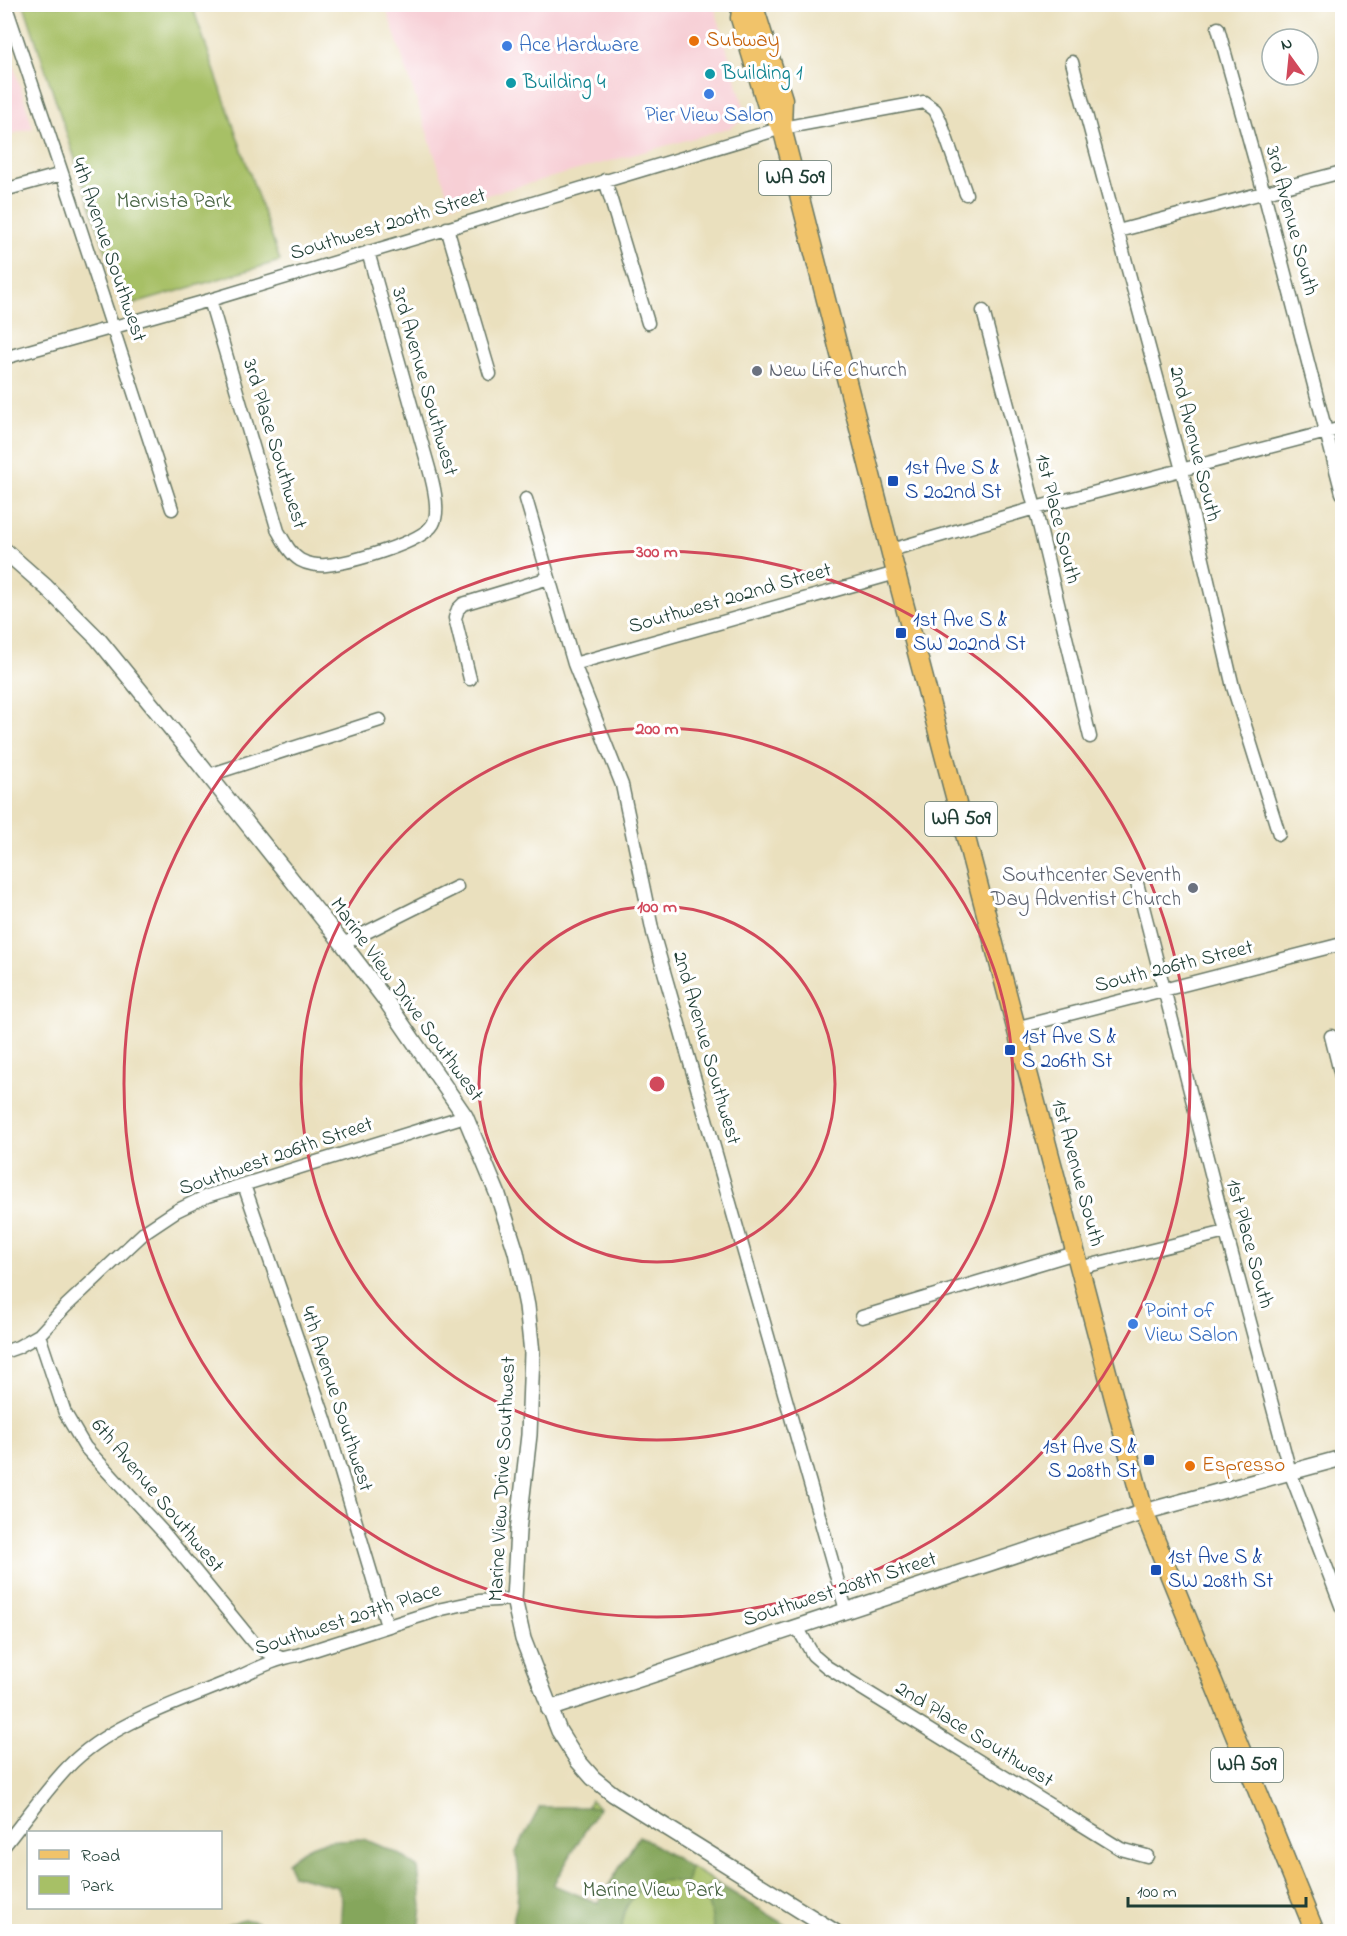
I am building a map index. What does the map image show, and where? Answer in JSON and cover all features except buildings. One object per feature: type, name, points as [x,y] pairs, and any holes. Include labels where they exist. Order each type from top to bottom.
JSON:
[{"type":"main road","name":"1st Avenue South","points":[[744,4],[756,13],[783,99],[782,128],[1015,1028],[1144,1512],[1315,1932]]},
{"type":"street","name":"4th Avenue Southwest","points":[[5,4],[172,509]]},
{"type":"street","name":"3rd Avenue South","points":[[1218,28],[1264,193],[1342,493]]},
{"type":"street","name":"2nd Avenue South","points":[[1072,62],[1182,471],[1233,687],[1279,834]]},
{"type":"street","name":"Southwest 200th Street","points":[[4,358],[210,300],[782,128],[924,102],[934,110],[940,120],[966,194]]},
{"type":"street","points":[[1118,231],[1342,172]]},
{"type":"street","points":[[4,190],[62,174]]},
{"type":"street","points":[[605,180],[648,323]]},
{"type":"street","points":[[447,228],[490,374]]},
{"type":"street","name":"3rd Avenue Southwest","points":[[368,252],[432,481],[435,508],[433,523]]},
{"type":"street","name":"3rd Place Southwest","points":[[210,300],[278,531],[288,549],[299,559],[311,564],[326,565],[405,543],[422,534],[433,523]]},
{"type":"street","name":"1st Place South","points":[[983,311],[1035,508],[1090,737]]},
{"type":"street","points":[[891,550],[1035,508],[1342,428]]},
{"type":"street","name":"2nd Avenue Southwest","points":[[526,499],[574,664],[622,785],[653,933],[846,1610]]},
{"type":"street","name":"Marine View Drive Southwest","points":[[4,550],[46,587],[98,639],[209,775],[384,998],[465,1116],[481,1150],[516,1252],[527,1306],[531,1341],[529,1435],[518,1531],[514,1599],[523,1639],[559,1731],[578,1761],[593,1778],[613,1794],[835,1932]]},
{"type":"street","name":"Southwest 202nd Street","points":[[574,664],[896,573]]},
{"type":"street","points":[[470,679],[455,618],[458,609],[463,604],[549,578]]},
{"type":"street","points":[[209,775],[380,720]]},
{"type":"street","name":"1st Place South","points":[[1137,884],[1290,1472],[1342,1608]]},
{"type":"street","points":[[343,944],[457,887]]},
{"type":"street","name":"South 206th Street","points":[[1015,1028],[1342,944]]},
{"type":"street","points":[[1331,1036],[1342,1080]]},
{"type":"street","name":"Southwest 206th Street","points":[[4,1352],[39,1335],[66,1306],[146,1231],[176,1211],[207,1196],[465,1116]]},
{"type":"street","name":"4th Avenue Southwest","points":[[244,1185],[325,1419],[387,1626]]},
{"type":"street","points":[[862,1317],[1077,1260],[1226,1232]]},
{"type":"street","name":"6th Avenue Southwest","points":[[39,1335],[65,1413],[85,1447],[164,1533],[253,1642],[281,1658]]},
{"type":"street","name":"Southwest 208th Street","points":[[549,1709],[1144,1512],[1342,1458]]},
{"type":"street","name":"Southwest 207th Place","points":[[4,1846],[68,1766],[98,1743],[162,1707],[281,1658],[298,1655],[442,1609],[479,1601],[514,1599]]},
{"type":"street","name":"2nd Place Southwest","points":[[797,1627],[813,1655],[827,1667],[1121,1849],[1147,1856]]},
{"type":"shaded area","points":[[385,5],[714,5],[747,117],[730,128],[451,205]]},
{"type":"shaded area","points":[[4,34],[33,128],[5,136],[4,136]]},
{"type":"green space","name":"Marvista Park","points":[[24,5],[192,5],[280,261],[124,307]]},
{"type":"green space","name":"Marine View Park","points":[[591,1800],[599,1807],[552,1885],[598,1903],[639,1836],[796,1931],[521,1932],[542,1881]]},
{"type":"green space","points":[[540,1807],[599,1807],[553,1885],[598,1903],[639,1836],[690,1867],[686,1884],[665,1881],[643,1888],[627,1907],[622,1923],[623,1931],[510,1931],[517,1905],[519,1875],[516,1852]]},
{"type":"green space","points":[[364,1839],[401,1855],[418,1868],[422,1907],[419,1931],[340,1931],[342,1899],[337,1887],[293,1875],[287,1862],[314,1844]]},
{"type":"green space","points":[[713,1881],[796,1931],[713,1931],[711,1912],[702,1895]]},
{"type":"green space","points":[[243,1919],[257,1922],[266,1931],[213,1931]]},
{"type":"place","name":"Subway","points":[[694,41]]},
{"type":"place","name":"Ace Hardware","points":[[507,46]]},
{"type":"place","name":"Building 1","points":[[710,74]]},
{"type":"place","name":"Building 4","points":[[511,83]]},
{"type":"place","name":"Pier View Salon","points":[[709,94]]},
{"type":"place","name":"New Life Church","points":[[757,371]]},
{"type":"place","name":"1st Ave S & S 202nd St","points":[[893,481]]},
{"type":"place","name":"1st Ave S & SW 202nd St","points":[[901,633]]},
{"type":"place","name":"Southcenter Seventh Day Adventist Church","points":[[1193,888]]},
{"type":"place","name":"1st Ave S & S 206th St","points":[[1010,1050]]},
{"type":"place","name":"Point of View Salon","points":[[1133,1324]]},
{"type":"place","name":"1st Ave S & S 208th St","points":[[1149,1460]]},
{"type":"place","name":"Espresso","points":[[1190,1466]]},
{"type":"place","name":"1st Ave S & SW 208th St","points":[[1156,1570]]}]
